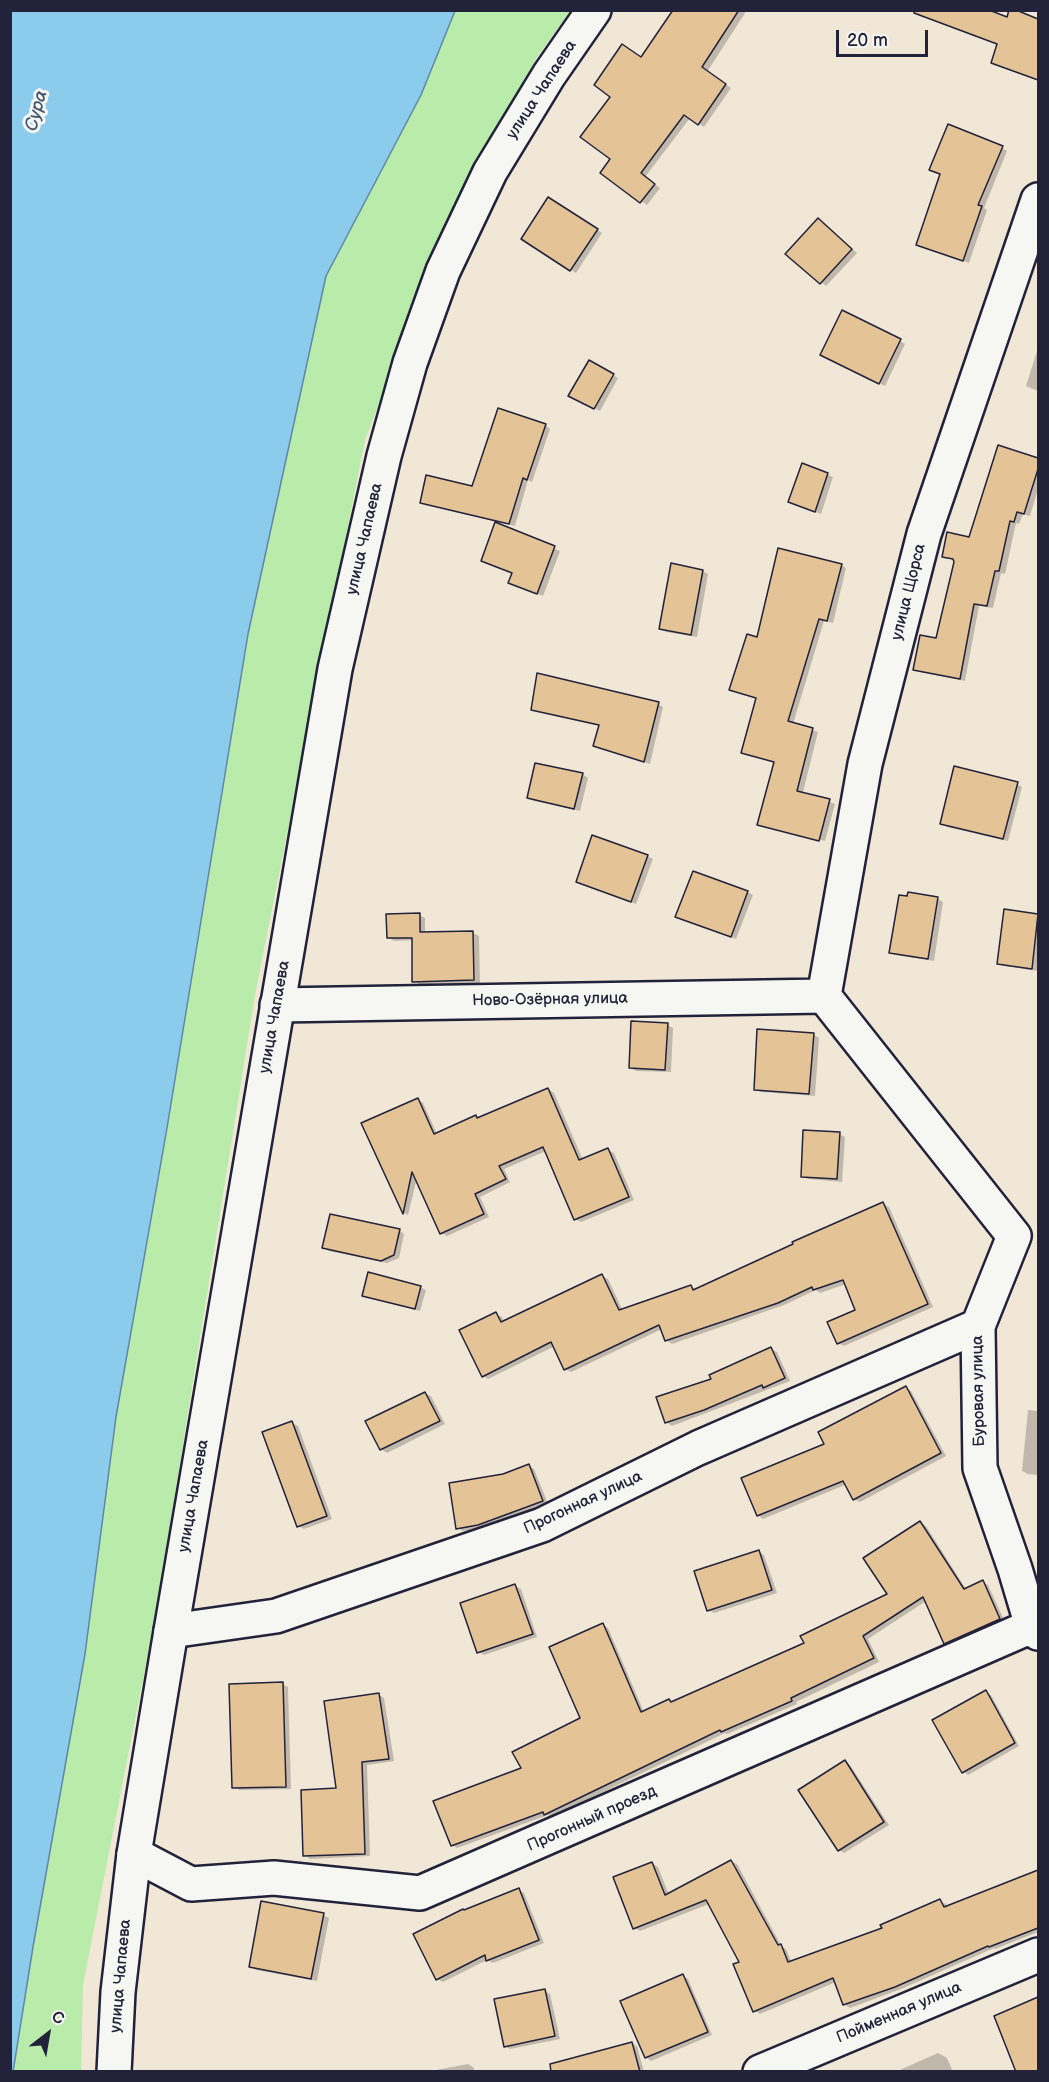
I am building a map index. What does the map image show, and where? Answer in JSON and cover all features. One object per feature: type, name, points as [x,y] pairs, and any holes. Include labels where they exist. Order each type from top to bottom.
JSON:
[{"type":"street","name":"улица Чапаева","points":[[114,2072],[118,1992],[134,1854],[171,1631],[335,669],[384,456],[410,363],[443,272],[490,172],[549,75],[594,10]]},
{"type":"street","name":"улица Щорса","points":[[824,996],[865,764],[924,534],[1038,200]]},
{"type":"street","name":"Ново-Озёрная улица","points":[[277,1005],[824,996]]},
{"type":"street","name":"Буровая улица","points":[[824,996],[1026,1231],[978,1326],[980,1468],[1035,1630]]},
{"type":"street","name":"Прогонная улица","points":[[171,1631],[276,1616],[542,1525],[698,1448],[978,1326]]},
{"type":"street","name":"Прогонный проезд","points":[[134,1854],[191,1884],[274,1878],[420,1893],[1035,1630]]},
{"type":"street","name":"Пойменная улица","points":[[760,2072],[1038,1955]]},
{"type":"green space","points":[[455,11],[570,11],[537,57],[456,204],[365,440],[255,995],[155,1618],[83,1985],[81,2071],[13,2072],[85,1654],[116,1417],[167,1128],[248,634],[326,276],[421,95]]},
{"type":"water","name":"Сура","points":[[11,10],[455,11],[421,95],[326,276],[248,634],[167,1128],[116,1417],[85,1654],[13,2072],[10,2071]]},
{"type":"building","points":[[673,10],[739,10],[702,67],[726,84],[698,125],[684,115],[641,173],[655,184],[640,203],[600,173],[610,159],[580,137],[610,97],[594,85],[622,44],[641,57]]},
{"type":"building","points":[[914,10],[989,10],[1007,17],[1009,10],[1016,10],[1038,19],[1038,80],[991,63],[997,44],[914,13]]},
{"type":"building","points":[[948,124],[1003,146],[978,205],[982,206],[963,261],[916,245],[940,174],[929,170]]},
{"type":"building","points":[[548,197],[598,229],[570,271],[521,239]]},
{"type":"building","points":[[818,218],[852,249],[820,284],[785,254]]},
{"type":"building","points":[[842,310],[901,339],[879,384],[820,355]]},
{"type":"building","points":[[589,360],[614,374],[594,409],[568,396]]},
{"type":"building","points":[[498,408],[546,424],[527,480],[523,478],[509,524],[420,503],[426,475],[472,486]]},
{"type":"building","points":[[998,445],[1038,458],[1038,469],[1024,514],[1017,512],[1014,522],[1010,521],[999,571],[995,571],[987,606],[974,604],[960,679],[913,670],[920,635],[936,638],[954,562],[953,559],[942,557],[947,532],[969,537]]},
{"type":"building","points":[[802,463],[828,473],[815,512],[788,502]]},
{"type":"building","points":[[495,522],[555,546],[537,594],[508,583],[512,573],[481,561]]},
{"type":"building","points":[[778,548],[842,564],[827,621],[819,619],[788,721],[813,728],[797,791],[830,799],[819,841],[757,825],[774,762],[741,753],[756,698],[729,690],[747,634],[757,637]]},
{"type":"building","points":[[671,563],[703,570],[691,635],[659,629]]},
{"type":"building","points":[[537,673],[659,702],[644,762],[593,746],[599,725],[531,710]]},
{"type":"building","points":[[535,763],[583,773],[574,809],[527,798]]},
{"type":"building","points":[[954,766],[1018,782],[1003,839],[940,824]]},
{"type":"building","points":[[592,835],[648,855],[631,902],[576,882]]},
{"type":"building","points":[[693,871],[748,891],[731,937],[675,917]]},
{"type":"building","points":[[908,892],[938,897],[928,959],[889,953],[899,895],[907,896]]},
{"type":"building","points":[[1004,909],[1038,914],[1032,969],[997,964]]},
{"type":"building","points":[[420,913],[420,932],[473,931],[474,980],[412,982],[412,938],[387,938],[386,914]]},
{"type":"building","points":[[631,1021],[668,1023],[665,1070],[629,1068]]},
{"type":"building","points":[[757,1029],[814,1033],[809,1094],[754,1090]]},
{"type":"building","points":[[548,1088],[579,1160],[608,1148],[629,1197],[574,1220],[543,1147],[499,1166],[506,1179],[475,1194],[484,1214],[440,1234],[412,1172],[403,1214],[361,1123],[418,1098],[434,1134],[476,1115],[477,1118]]},
{"type":"building","points":[[803,1130],[840,1132],[837,1179],[801,1177]]},
{"type":"building","points":[[883,1202],[928,1304],[837,1344],[827,1322],[855,1310],[843,1280],[813,1290],[812,1287],[778,1303],[665,1341],[659,1325],[564,1370],[551,1342],[482,1377],[459,1330],[496,1312],[501,1322],[602,1274],[619,1310],[691,1285],[693,1290],[793,1244],[792,1242]]},
{"type":"building","points":[[330,1214],[400,1229],[394,1255],[381,1261],[322,1248]]},
{"type":"building","points":[[368,1272],[421,1286],[415,1309],[362,1296]]},
{"type":"building","points":[[771,1347],[785,1378],[665,1423],[656,1397],[711,1379],[709,1375]]},
{"type":"building","points":[[906,1386],[941,1453],[853,1500],[843,1481],[757,1516],[741,1478],[824,1444],[818,1432]]},
{"type":"building","points":[[425,1392],[440,1421],[380,1450],[365,1421]]},
{"type":"building","points":[[292,1421],[327,1516],[297,1527],[262,1432]]},
{"type":"building","points":[[529,1464],[543,1501],[478,1525],[456,1529],[449,1483],[503,1474]]},
{"type":"building","points":[[920,1521],[964,1589],[983,1580],[1000,1619],[944,1644],[923,1597],[863,1636],[874,1658],[791,1698],[792,1701],[721,1732],[720,1730],[544,1815],[543,1812],[451,1846],[433,1801],[521,1768],[512,1752],[580,1718],[549,1647],[603,1623],[641,1712],[669,1699],[671,1702],[804,1643],[800,1636],[887,1594],[863,1558]]},
{"type":"building","points":[[759,1550],[772,1590],[707,1611],[694,1571]]},
{"type":"building","points":[[515,1584],[533,1634],[477,1653],[460,1603]]},
{"type":"building","points":[[283,1682],[286,1787],[232,1788],[229,1684]]},
{"type":"building","points":[[986,1690],[1015,1743],[962,1773],[932,1720]]},
{"type":"building","points":[[379,1693],[389,1759],[362,1762],[365,1854],[303,1856],[301,1790],[336,1788],[324,1701]]},
{"type":"building","points":[[845,1760],[884,1822],[838,1851],[798,1790]]},
{"type":"building","points":[[731,1860],[778,1945],[781,1944],[788,1962],[882,1928],[880,1925],[940,1899],[944,1907],[1038,1870],[1038,1928],[988,1946],[895,1987],[843,2005],[833,1978],[753,2012],[733,1964],[739,1962],[706,1900],[633,1929],[613,1877],[652,1862],[665,1895]]},
{"type":"building","points":[[519,1888],[539,1940],[486,1961],[485,1955],[436,1980],[413,1934],[463,1909]]},
{"type":"building","points":[[261,1901],[324,1913],[311,1979],[249,1967]]},
{"type":"building","points":[[683,1974],[708,2032],[645,2058],[620,2001]]},
{"type":"building","points":[[545,1989],[555,2036],[504,2047],[494,1999]]},
{"type":"building","points":[[1038,1997],[1038,2072],[1016,2072],[994,2016]]},
{"type":"building","points":[[632,2042],[640,2072],[551,2072],[550,2064]]}]
